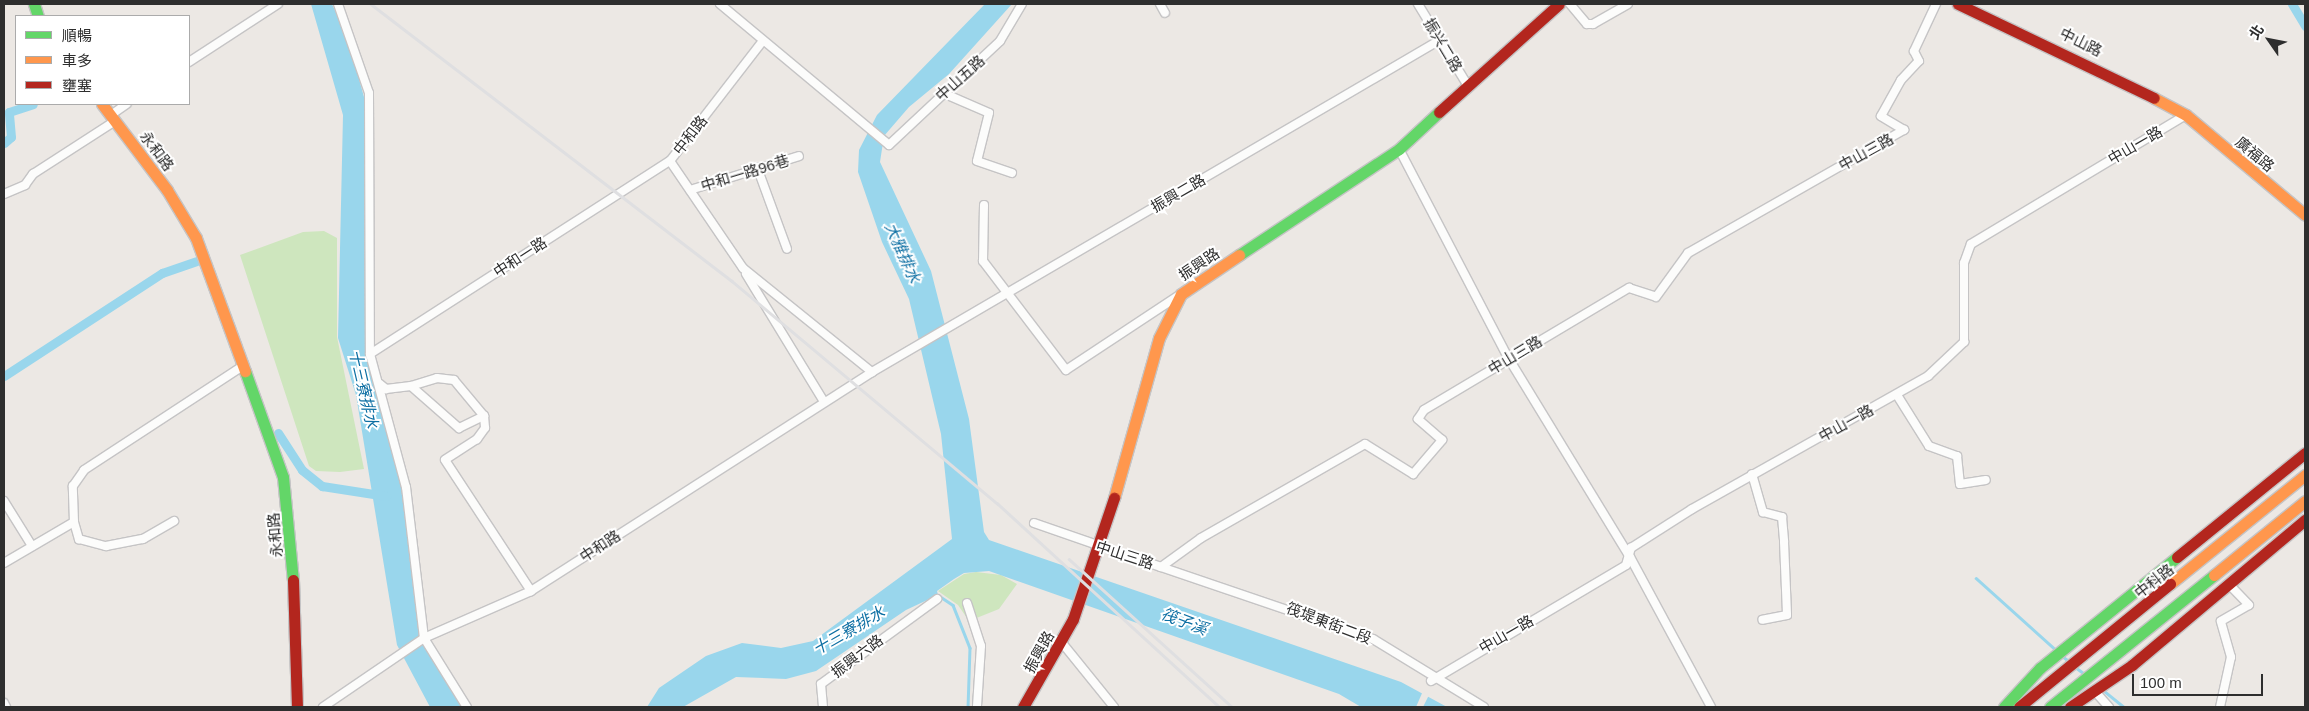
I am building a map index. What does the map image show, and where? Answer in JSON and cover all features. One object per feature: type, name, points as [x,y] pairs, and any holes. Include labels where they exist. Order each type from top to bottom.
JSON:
[{"type":"street","points":[[190,61],[278,4]]},
{"type":"street","points":[[338,4],[369,93],[370,354],[380,384],[406,487],[422,639],[466,707]]},
{"type":"street","points":[[720,4],[762,42]]},
{"type":"street","name":"中山五路","points":[[762,42],[863,127],[889,146],[1000,41],[1022,4]]},
{"type":"street","points":[[1160,4],[1165,14]]},
{"type":"street","name":"振兴二路","points":[[1418,4],[1468,86]]},
{"type":"street","name":"振興路","points":[[1023,707],[1063,644],[1098,546],[1159,338],[1180,294],[1400,149],[1558,4]]},
{"type":"street","points":[[1570,4],[1587,24],[1593,24],[1628,4]]},
{"type":"street","name":"中山三路","points":[[1034,523],[1161,566],[1209,533],[1365,444],[1413,474],[1442,440],[1418,419],[1424,410],[1629,288],[1656,297],[1688,253],[1904,130],[1881,116],[1901,80],[1919,61],[1914,51],[1936,4]]},
{"type":"street","name":"中山路","points":[[1958,4],[2100,68],[2186,116]]},
{"type":"street","name":"振興二路","points":[[916,345],[1440,40]]},
{"type":"street","name":"中和路","points":[[762,42],[670,161],[743,268],[872,372]]},
{"type":"street","points":[[943,93],[989,112],[977,161],[1012,173]]},
{"type":"street","name":"永和路","points":[[103,105],[196,238],[283,477],[292,544],[297,707]]},
{"type":"street","points":[[4,194],[25,185],[33,174],[113,118],[126,105]]},
{"type":"street","name":"廣福路","points":[[2186,116],[2305,215]]},
{"type":"street","name":"中山一路","points":[[1434,678],[1626,565],[1630,558],[1631,548],[1752,474],[1897,395],[1928,376],[1964,342],[1964,258],[1971,244],[2186,116]]},
{"type":"street","points":[[1400,149],[1509,359],[1630,558],[1711,707]]},
{"type":"street","name":"中和一路96巷","points":[[690,190],[757,167],[799,156]]},
{"type":"street","name":"中和一路","points":[[370,354],[670,161]]},
{"type":"street","points":[[757,167],[787,249]]},
{"type":"street","points":[[984,205],[983,261],[1010,292],[1066,370],[1180,294]]},
{"type":"street","points":[[743,268],[824,402]]},
{"type":"street","name":"中和路","points":[[323,707],[422,639],[531,591],[824,402],[916,345]]},
{"type":"street","points":[[174,520],[143,539],[106,546],[79,539],[74,522],[73,486],[84,470],[243,366]]},
{"type":"street","points":[[380,384],[386,389],[411,386],[437,378],[454,380],[484,416],[485,428],[478,439],[445,460],[531,591]]},
{"type":"street","points":[[411,386],[459,428],[484,416]]},
{"type":"street","points":[[1897,395],[1929,446],[1957,456],[1960,484],[1986,480]]},
{"type":"street","name":"中科路","points":[[2004,707],[2040,668],[2305,453]]},
{"type":"street","points":[[1752,474],[1763,512],[1782,517],[1784,542],[1787,615],[1762,620]]},
{"type":"street","name":"中科路","points":[[2019,707],[2305,475]]},
{"type":"street","points":[[4,501],[32,546]]},
{"type":"street","points":[[2050,707],[2305,501]]},
{"type":"street","points":[[2070,707],[2132,665],[2305,520]]},
{"type":"street","points":[[4,563],[74,522]]},
{"type":"street","name":"筏堤東街二段","points":[[1161,566],[1364,636],[1484,707]]},
{"type":"street","points":[[2220,707],[2231,657],[2221,621],[2249,606],[2229,584]]},
{"type":"street","name":"振興六路","points":[[824,707],[821,684],[937,599]]},
{"type":"street","points":[[967,603],[981,646],[977,707]]},
{"type":"street","points":[[1063,644],[1114,707]]},
{"type":"street","points":[[2099,696],[2109,707]]},
{"type":"street","points":[[4,703],[6,707]]},
{"type":"green space","points":[[324,231],[337,238],[337,337],[364,469],[340,472],[316,471],[309,466],[240,255],[303,232]]},
{"type":"green space","points":[[976,572],[1001,575],[1017,584],[999,609],[969,621],[958,605],[938,591],[964,574]]},
{"type":"water","name":"十三寮排水","points":[[311,4],[332,4],[348,39],[364,97],[370,142],[367,354],[403,487],[419,634],[462,707],[430,707],[397,645],[356,395],[338,338],[343,115]]},
{"type":"water","points":[[985,4],[1012,4],[949,74],[909,107],[884,136],[880,162],[931,271],[969,419],[984,532],[989,540],[1401,682],[1447,707],[1361,707],[1339,694],[989,571],[964,573],[937,591],[938,595],[906,610],[816,671],[786,679],[736,677],[683,707],[647,707],[659,688],[706,656],[742,643],[781,648],[813,641],[952,539],[941,434],[909,299],[882,242],[858,172],[859,150],[877,115]]},
{"type":"pier","points":[[1423,691],[1429,695],[1423,707],[1416,707]]},
{"type":"waterway","points":[[2292,4],[2305,26]]},
{"type":"waterway","points":[[4,143],[11,137],[9,112],[30,105]]},
{"type":"waterway","points":[[4,376],[162,273],[196,261]]},
{"type":"waterway","points":[[278,433],[302,470],[322,486],[386,496]]},
{"type":"waterway","points":[[1976,578],[2057,651]]},
{"type":"waterway","points":[[938,595],[953,605],[970,648],[968,707]]},
{"type":"waterway","points":[[2061,655],[2070,662]]},
{"type":"waterway","points":[[2074,666],[2086,675]]},
{"type":"waterway","points":[[2103,690],[2124,707]]},
{"type":"railway","points":[[371,4],[732,281],[997,503],[1220,707]]},
{"type":"railway","points":[[1069,559],[1232,707]]},
{"type":"traffic: fast","points":[[34,4],[38,15]]},
{"type":"traffic: fast","points":[[1239,255],[1399,149],[1439,112]]},
{"type":"traffic: fast","points":[[245,371],[283,477],[293,580]]},
{"type":"traffic: fast","points":[[2004,707],[2040,668],[2177,557]]},
{"type":"traffic: fast","points":[[2050,707],[2214,575]]},
{"type":"traffic: slow","points":[[2154,98],[2186,115],[2305,215]]},
{"type":"traffic: slow","points":[[103,105],[167,190],[196,238],[245,371]]},
{"type":"traffic: slow","points":[[1114,498],[1159,338],[1181,294],[1239,255]]},
{"type":"traffic: slow","points":[[2170,584],[2305,475]]},
{"type":"traffic: slow","points":[[2214,575],[2305,501]]},
{"type":"traffic: jam","points":[[1439,112],[1559,4]]},
{"type":"traffic: jam","points":[[1958,4],[2154,98]]},
{"type":"traffic: jam","points":[[2177,557],[2305,453]]},
{"type":"traffic: jam","points":[[1023,707],[1073,619],[1114,498]]},
{"type":"traffic: jam","points":[[2070,707],[2132,665],[2305,520]]},
{"type":"traffic: jam","points":[[293,580],[297,707]]},
{"type":"traffic: jam","points":[[2019,707],[2170,584]]},
{"type":"water label","name":"大雅排水","points":[[902,253]]},
{"type":"water label","name":"筏子溪","points":[[1184,622]]}]
